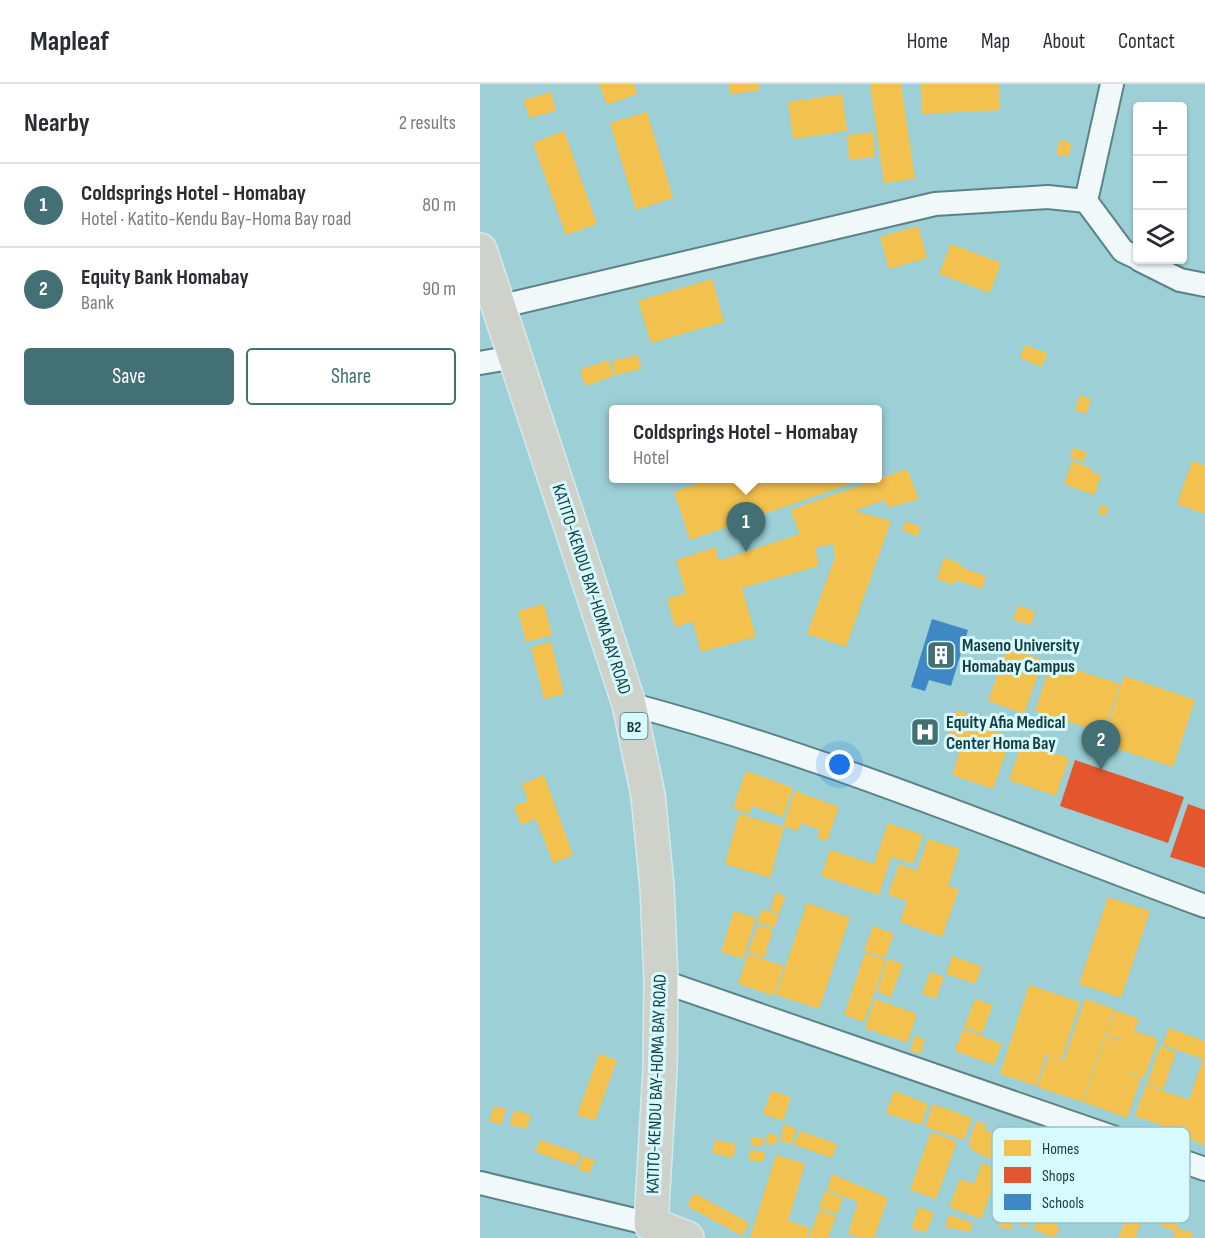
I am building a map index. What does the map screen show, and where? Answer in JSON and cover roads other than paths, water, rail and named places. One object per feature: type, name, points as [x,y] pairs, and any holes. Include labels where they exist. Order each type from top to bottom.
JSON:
[{"type":"highway","name":"KATITO-KENDU BAY-HOMA BAY ROAD","points":[[480,250],[629,704],[648,795],[657,887],[661,981],[660,1070],[651,1224]]},
{"type":"highway","points":[[651,1224],[687,1238]]},
{"type":"street","points":[[1086,201],[1112,84]]},
{"type":"street","points":[[498,307],[935,204],[1048,197],[1086,201],[1123,251],[1133,256]]},
{"type":"street","points":[[1149,264],[1180,280],[1205,285]]},
{"type":"street","points":[[480,363],[514,357]]},
{"type":"street","points":[[629,704],[840,771],[1205,906]]},
{"type":"street","points":[[661,981],[1083,1127]]},
{"type":"street","points":[[1190,1164],[1205,1169]]},
{"type":"street","points":[[480,1182],[651,1224]]},
{"type":"place","name":"Coldsprings Hotel - Homabay","points":[[746,552]]},
{"type":"place","name":"Maseno University Homabay Campus","points":[[941,655]]},
{"type":"place","name":"Equity Afia Medical Center Homa Bay","points":[[925,732]]},
{"type":"place","name":"Equity Bank Homabay","points":[[1101,770]]}]
